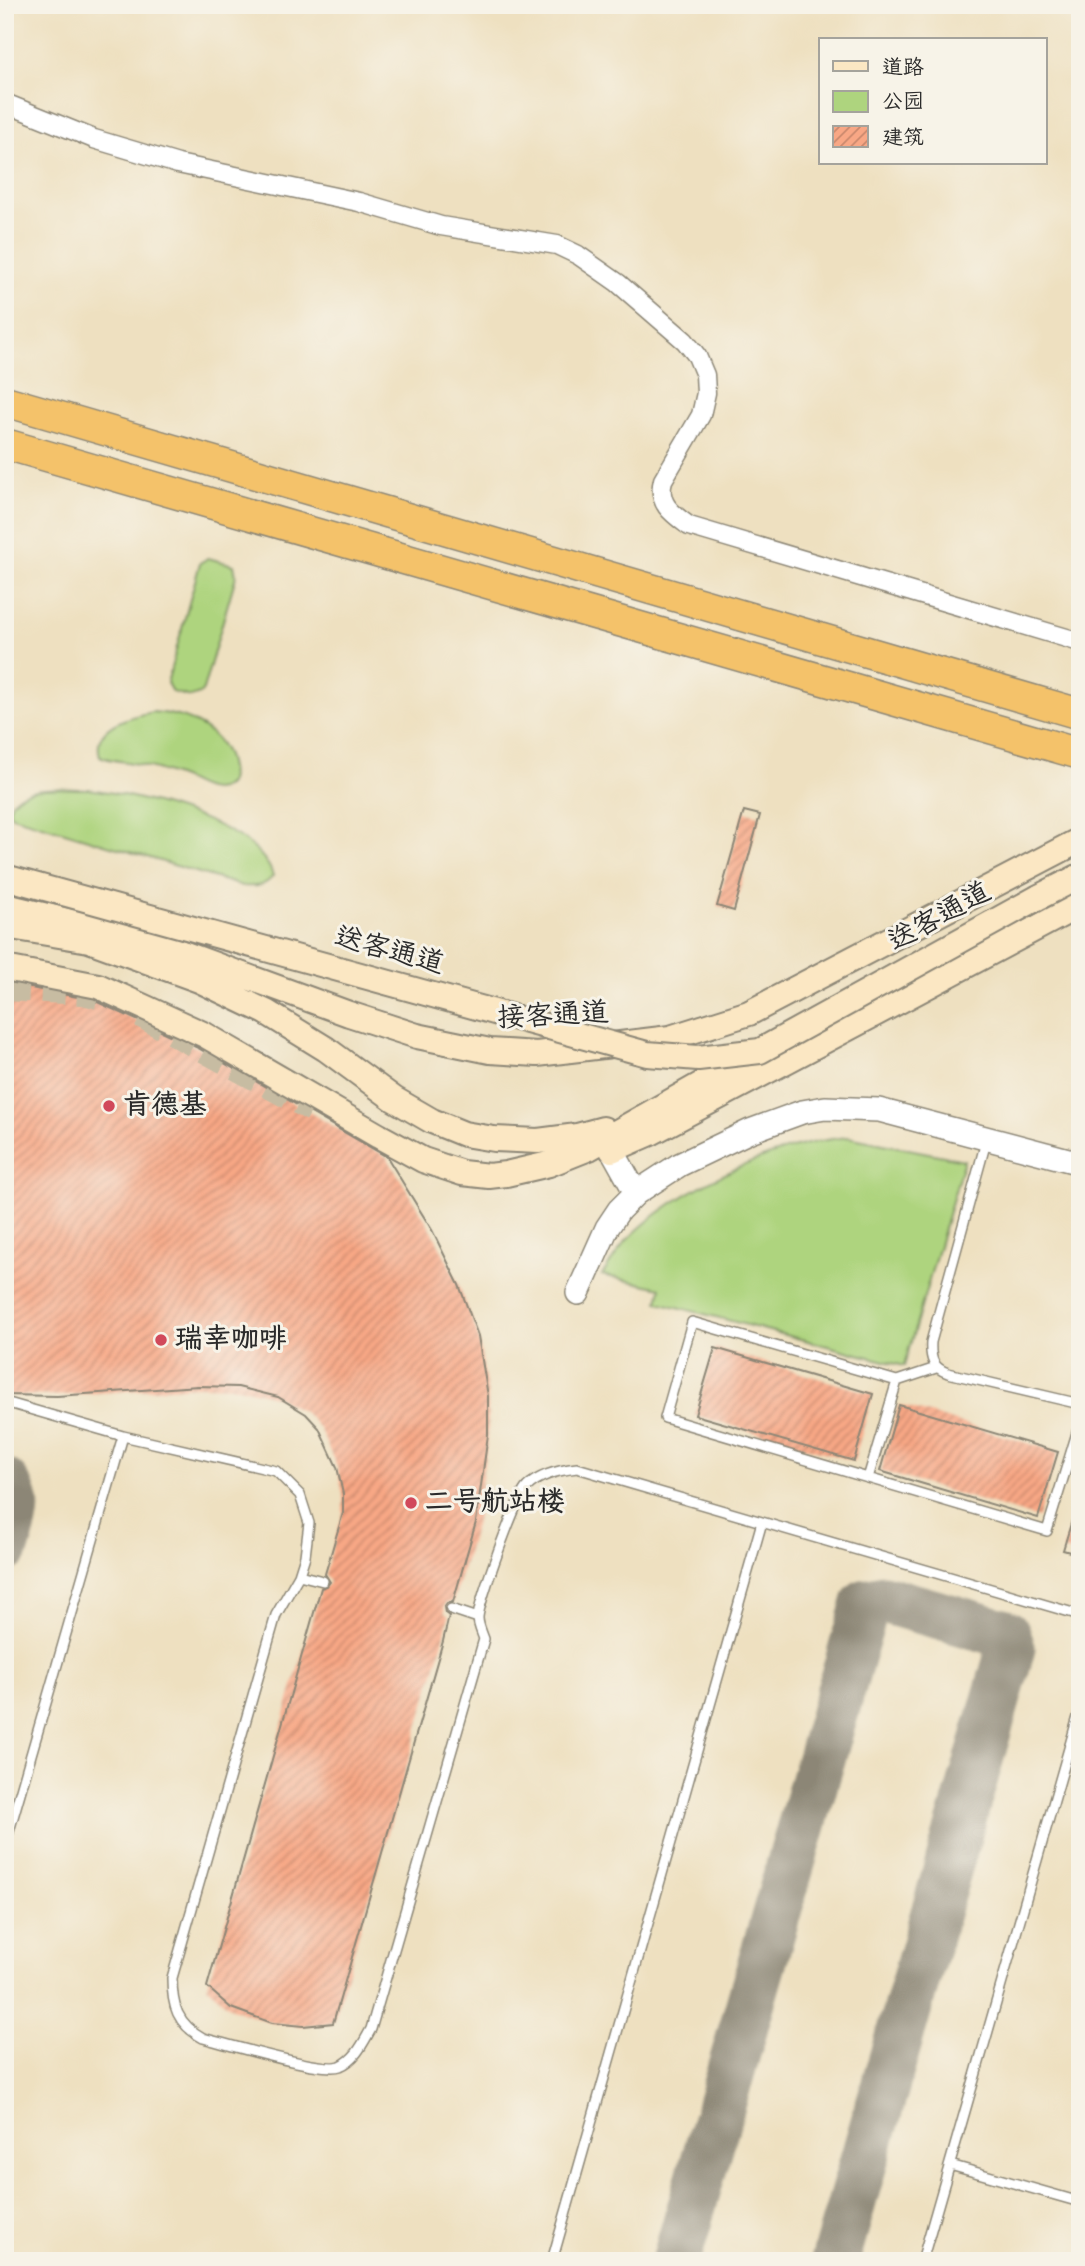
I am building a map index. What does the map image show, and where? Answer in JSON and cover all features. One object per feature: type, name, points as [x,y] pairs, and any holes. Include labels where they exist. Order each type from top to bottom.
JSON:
[{"type":"highway","points":[[5,401],[1080,714]]},
{"type":"highway","points":[[5,444],[1080,754]]},
{"type":"main road","name":"接客通道","points":[[5,906],[148,940],[349,1014],[417,1036],[490,1051],[537,1054],[670,1038],[749,1013],[1080,840]]},
{"type":"main road","name":"送客通道","points":[[5,968],[98,986],[205,1035],[422,1160],[462,1174],[506,1174],[549,1164],[589,1149],[1080,876]]},
{"type":"main road","name":"送客通道","points":[[5,877],[647,1054],[698,1058],[760,1052]]},
{"type":"main road","points":[[379,1147],[442,1177],[492,1184],[523,1179],[612,1150],[652,1133],[1080,905]]},
{"type":"main road","name":"送客通道","points":[[5,926],[89,940],[199,980],[266,1012],[326,1049],[394,1099],[432,1121],[464,1134],[519,1141],[559,1139],[639,1119]]},
{"type":"street","points":[[5,103],[94,139],[178,164],[359,202],[440,226],[557,246],[578,255],[618,284],[685,341],[697,356],[705,375],[706,393],[701,415],[663,480],[660,491],[665,506],[688,526],[1080,642]]},
{"type":"street","points":[[578,1293],[607,1228],[636,1193],[678,1165],[787,1116],[814,1110],[853,1107],[879,1110],[1080,1163]]},
{"type":"street","points":[[612,1150],[636,1193]]},
{"type":"lane","points":[[936,1368],[931,1356],[931,1342],[988,1137]]},
{"type":"lane","points":[[1080,1404],[936,1368],[897,1381],[692,1322],[665,1419],[1047,1531],[1080,1423]]},
{"type":"lane","points":[[868,1478],[897,1381]]},
{"type":"lane","points":[[5,1402],[123,1436],[276,1471],[300,1495],[309,1523],[304,1556],[299,1575],[276,1615],[172,1978],[172,2001],[179,2017],[192,2032],[203,2038],[315,2066],[339,2067],[358,2053],[371,2029],[484,1639],[478,1618],[515,1505],[527,1486],[554,1471],[577,1468],[1080,1615]]},
{"type":"lane","points":[[5,1845],[123,1436]]},
{"type":"lane","points":[[552,2261],[762,1522]]},
{"type":"lane","points":[[299,1575],[323,1581]]},
{"type":"lane","points":[[451,1609],[478,1618]]},
{"type":"lane","points":[[922,2261],[1080,1710]]},
{"type":"lane","points":[[950,2165],[1080,2202]]},
{"type":"green space","points":[[208,558],[234,565],[236,576],[203,690],[191,697],[172,692],[167,683],[200,563]]},
{"type":"green space","points":[[153,712],[191,721],[221,744],[230,768],[230,782],[227,786],[208,789],[156,769],[100,756],[101,737],[107,730],[134,716]]},
{"type":"green space","points":[[88,789],[164,805],[221,827],[245,841],[263,857],[273,876],[259,885],[242,886],[12,816],[9,812],[12,802],[29,791]]},
{"type":"green space","points":[[848,1137],[964,1160],[904,1366],[658,1302],[661,1288],[602,1275],[627,1240],[648,1221],[700,1186],[760,1159],[790,1149]]},
{"type":"building","points":[[744,811],[760,815],[734,911],[717,906]]},
{"type":"building","name":"二号航站楼","points":[[5,983],[93,1000],[198,1048],[387,1157],[432,1230],[459,1285],[478,1336],[488,1396],[488,1435],[476,1522],[453,1602],[444,1607],[449,1616],[443,1641],[333,2023],[303,2026],[272,2023],[231,2008],[207,1987],[321,1588],[330,1582],[325,1574],[343,1513],[343,1494],[337,1467],[319,1428],[306,1414],[278,1397],[238,1387],[198,1386],[57,1396],[5,1395]]},
{"type":"building","points":[[715,1348],[873,1394],[854,1461],[695,1415]]},
{"type":"building","points":[[899,1405],[1058,1452],[1038,1518],[880,1471]]},
{"type":"building","points":[[1076,1507],[1080,1508],[1080,1555],[1063,1550]]},
{"type":"taxiway","points":[[5,1483],[14,1499],[15,1507],[5,1548]]},
{"type":"taxiway","points":[[676,2261],[866,1603],[883,1599],[1006,1634],[1011,1648],[835,2261]]},
{"type":"tunnel","points":[[5,989],[83,993],[98,997]]},
{"type":"tunnel","points":[[141,1016],[312,1110]]},
{"type":"place","name":"肯德基","points":[[109,1106]]},
{"type":"place","name":"瑞幸咖啡","points":[[161,1340]]},
{"type":"place","name":"二号航站楼","points":[[411,1503]]}]
